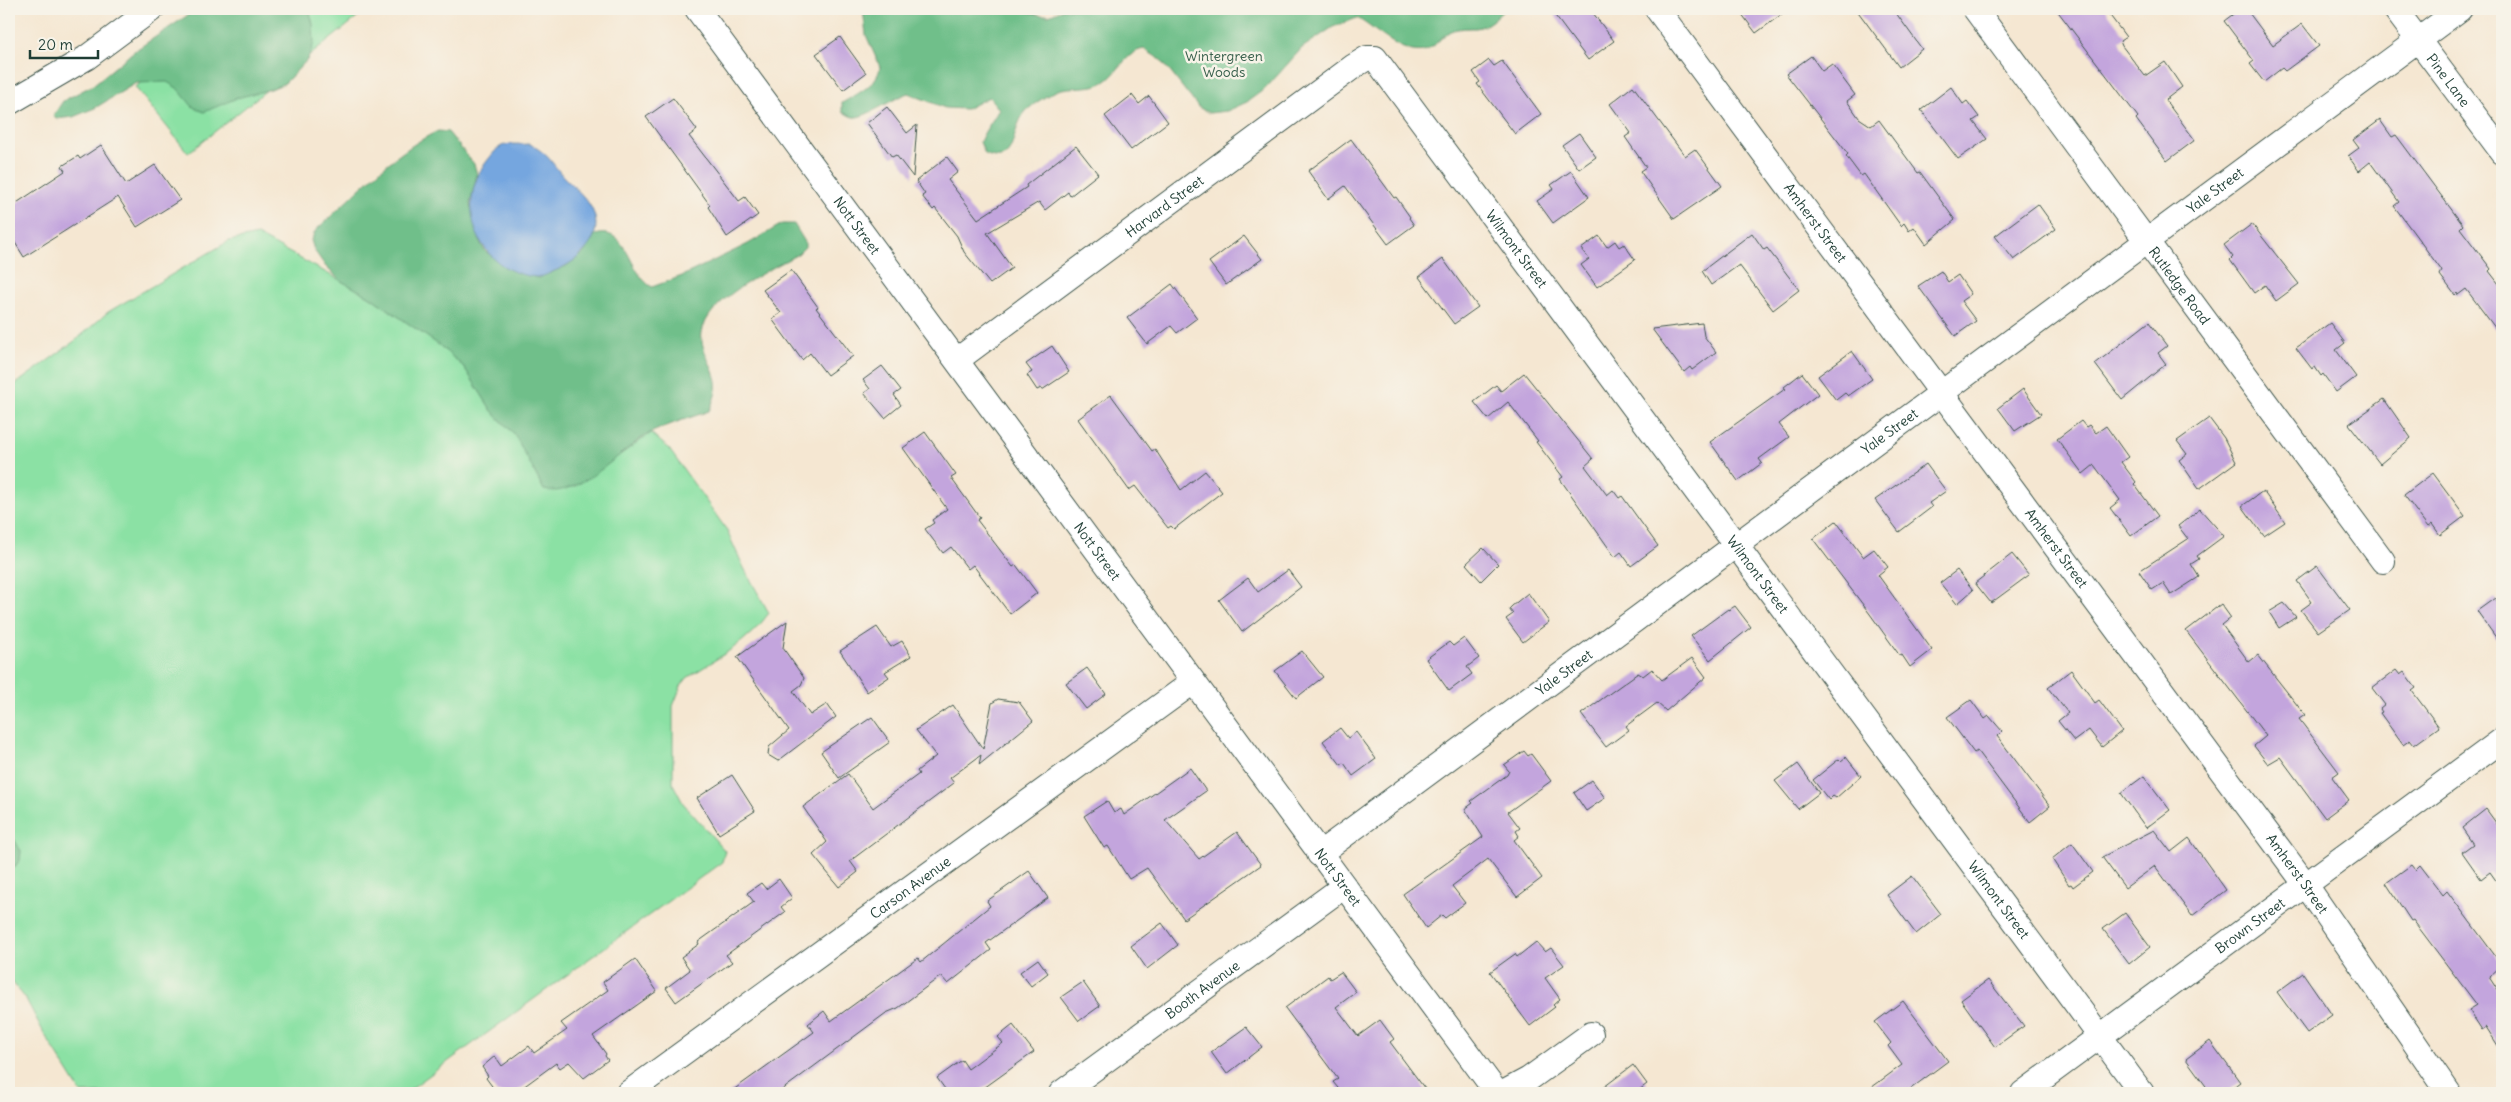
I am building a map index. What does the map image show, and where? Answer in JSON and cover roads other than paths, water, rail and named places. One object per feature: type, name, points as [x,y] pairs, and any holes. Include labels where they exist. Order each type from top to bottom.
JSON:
[{"type":"street","points":[[9,103],[86,58],[152,9]]},
{"type":"street","name":"Nott Street","points":[[697,9],[1343,887],[1497,1093]]},
{"type":"street","name":"Amherst Street","points":[[1657,9],[2306,885],[2449,1093]]},
{"type":"street","name":"Rutledge Road","points":[[1975,9],[2383,561]]},
{"type":"street","name":"Pine Lane","points":[[2395,9],[2502,152]]},
{"type":"street","name":"Yale Street","points":[[1319,854],[2460,9]]},
{"type":"street","name":"Harvard Street","points":[[957,360],[1354,66],[1372,57]]},
{"type":"street","name":"Wilmont Street","points":[[1372,57],[1380,63],[2142,1093]]},
{"type":"street","name":"Carson Avenue","points":[[628,1093],[1193,682]]},
{"type":"street","name":"Brown Street","points":[[2023,1093],[2502,740]]},
{"type":"street","name":"Booth Avenue","points":[[1061,1093],[1343,887]]},
{"type":"street","points":[[1503,1093],[1529,1079],[1591,1034]]},
{"type":"water","points":[[530,144],[545,154],[589,204],[595,219],[596,229],[593,238],[582,254],[566,266],[538,277],[516,272],[499,263],[486,250],[477,234],[472,216],[472,197],[477,178],[492,154],[504,145]]},
{"type":"park label","name":"Wintergreen Woods","points":[[1224,64]]}]
